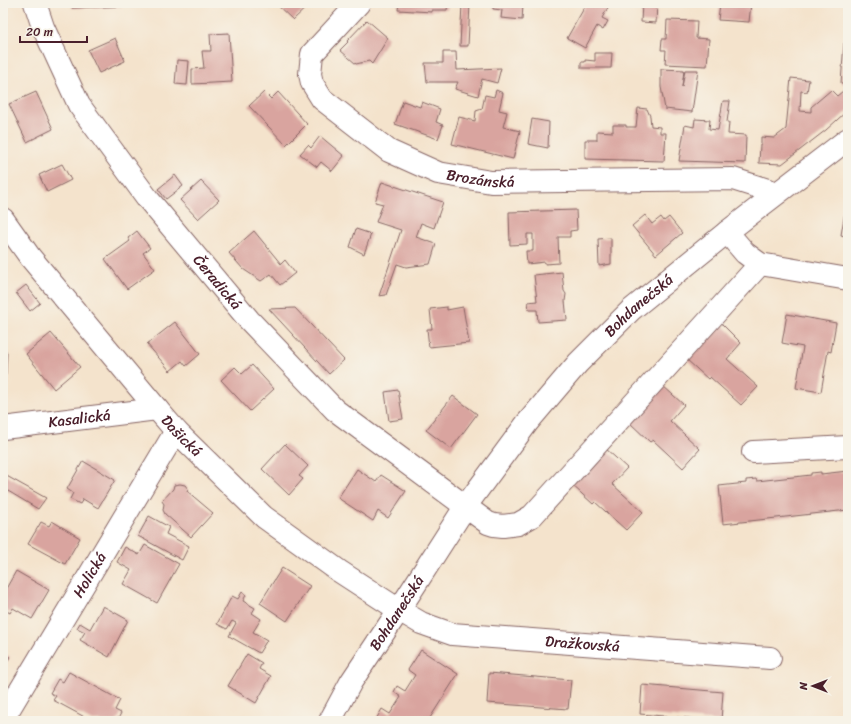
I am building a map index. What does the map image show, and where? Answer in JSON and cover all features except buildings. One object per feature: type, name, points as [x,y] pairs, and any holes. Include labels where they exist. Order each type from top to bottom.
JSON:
[{"type":"street","name":"Čeradická","points":[[34,3],[43,27],[79,105],[148,199],[249,320],[335,410],[465,507]]},
{"type":"street","name":"Brozánská","points":[[359,3],[312,54],[310,74],[312,83],[322,98],[389,151],[438,173],[491,182],[732,179],[777,193]]},
{"type":"street","name":"Bohdanečská","points":[[330,721],[351,682],[465,507],[526,423],[578,363],[631,310],[727,232],[848,140]]},
{"type":"street","name":"Dašická","points":[[3,219],[30,257],[176,431],[264,517],[339,571],[399,610]]},
{"type":"street","points":[[727,232],[745,253],[760,264],[848,279]]},
{"type":"street","points":[[465,507],[488,523],[494,525],[503,526],[518,524],[532,516],[760,264]]},
{"type":"street","name":"Kasalická","points":[[3,428],[157,409]]},
{"type":"street","name":"Holická","points":[[3,719],[176,431]]},
{"type":"street","points":[[753,452],[848,446]]},
{"type":"street","name":"Dražkovská","points":[[399,610],[421,623],[452,634],[770,658]]}]
